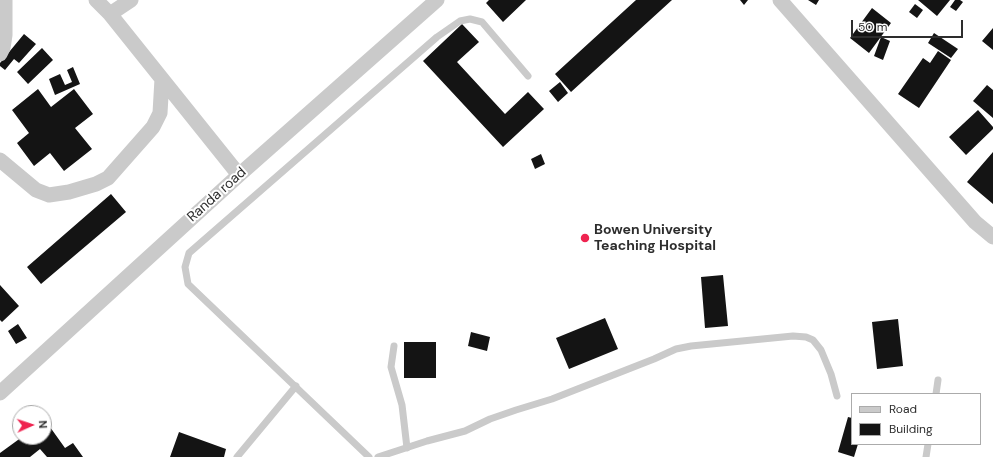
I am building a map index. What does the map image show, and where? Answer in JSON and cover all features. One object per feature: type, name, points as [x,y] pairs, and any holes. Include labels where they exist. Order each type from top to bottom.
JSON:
[{"type":"street","points":[[0,54],[6,35],[5,0]]},
{"type":"street","points":[[96,0],[110,14],[239,175]]},
{"type":"street","points":[[110,14],[131,0]]},
{"type":"street","name":"Randa road","points":[[0,393],[239,175],[437,0]]},
{"type":"street","points":[[780,0],[975,222],[993,237]]},
{"type":"street","points":[[0,160],[36,190],[49,194],[69,192],[96,184],[108,178],[153,127],[160,113],[162,79]]},
{"type":"lane","points":[[369,457],[188,284],[185,267],[189,253],[437,37],[460,21],[470,19],[482,22],[528,76]]},
{"type":"lane","points":[[378,457],[465,430],[503,414],[552,399],[676,349],[691,346],[806,336],[813,340],[821,350],[831,374],[837,396]]},
{"type":"lane","points":[[394,346],[391,367],[402,405],[407,448]]},
{"type":"lane","points":[[936,393],[938,380]]},
{"type":"lane","points":[[237,457],[296,386]]},
{"type":"lane","points":[[926,457],[928,445]]},
{"type":"building","points":[[489,0],[526,0],[503,22],[486,3]]},
{"type":"building","points":[[636,0],[672,0],[571,92],[555,74]]},
{"type":"building","points":[[740,0],[748,0],[744,5]]},
{"type":"building","points":[[808,0],[819,0],[816,5]]},
{"type":"building","points":[[918,0],[950,0],[937,16]]},
{"type":"building","points":[[955,0],[960,0],[963,2],[956,11],[950,7]]},
{"type":"building","points":[[915,4],[923,10],[917,18],[909,12]]},
{"type":"building","points":[[872,8],[891,23],[869,53],[850,38]]},
{"type":"building","points":[[462,24],[479,42],[457,62],[505,114],[528,92],[544,109],[503,147],[423,61]]},
{"type":"building","points":[[993,28],[993,50],[982,41]]},
{"type":"building","points":[[934,33],[958,49],[951,58],[928,43]]},
{"type":"building","points":[[24,34],[36,44],[19,63],[14,59],[5,70],[0,66],[0,63]]},
{"type":"building","points":[[881,37],[890,41],[883,60],[874,56]]},
{"type":"building","points":[[42,48],[53,60],[28,84],[17,72]]},
{"type":"building","points":[[938,51],[951,60],[919,108],[898,94],[923,58],[930,63]]},
{"type":"building","points":[[73,67],[80,84],[55,95],[49,79],[60,74],[65,85],[72,82],[67,70]]},
{"type":"building","points":[[560,82],[568,93],[558,102],[549,91]]},
{"type":"building","points":[[987,85],[993,90],[993,118],[973,101]]},
{"type":"building","points":[[38,89],[51,107],[74,89],[93,114],[75,128],[92,149],[64,171],[50,153],[34,166],[17,143],[29,133],[12,110]]},
{"type":"building","points":[[978,110],[993,127],[993,129],[966,155],[949,137]]},
{"type":"building","points":[[993,152],[993,204],[967,182]]},
{"type":"building","points":[[541,154],[545,164],[535,169],[531,159]]},
{"type":"building","points":[[111,194],[126,212],[41,284],[27,267]]},
{"type":"building","points":[[723,275],[728,326],[705,328],[701,277]]},
{"type":"building","points":[[0,285],[19,306],[2,322],[0,320]]},
{"type":"building","points":[[605,318],[618,349],[569,369],[556,338]]},
{"type":"building","points":[[898,319],[903,366],[877,369],[872,322]]},
{"type":"building","points":[[18,324],[27,338],[16,344],[8,331]]},
{"type":"building","points":[[471,332],[490,337],[487,351],[468,346]]},
{"type":"building","points":[[404,342],[436,342],[436,378],[404,378]]},
{"type":"building","points":[[848,417],[851,418],[851,445],[858,445],[854,457],[838,452]]},
{"type":"building","points":[[52,430],[65,448],[73,443],[83,457],[47,457],[40,449],[30,457],[0,457],[0,453],[12,444],[52,445]]},
{"type":"building","points":[[179,432],[226,449],[224,457],[170,457]]},
{"type":"place","name":"Bowen University Teaching Hospital","points":[[585,238]]}]
